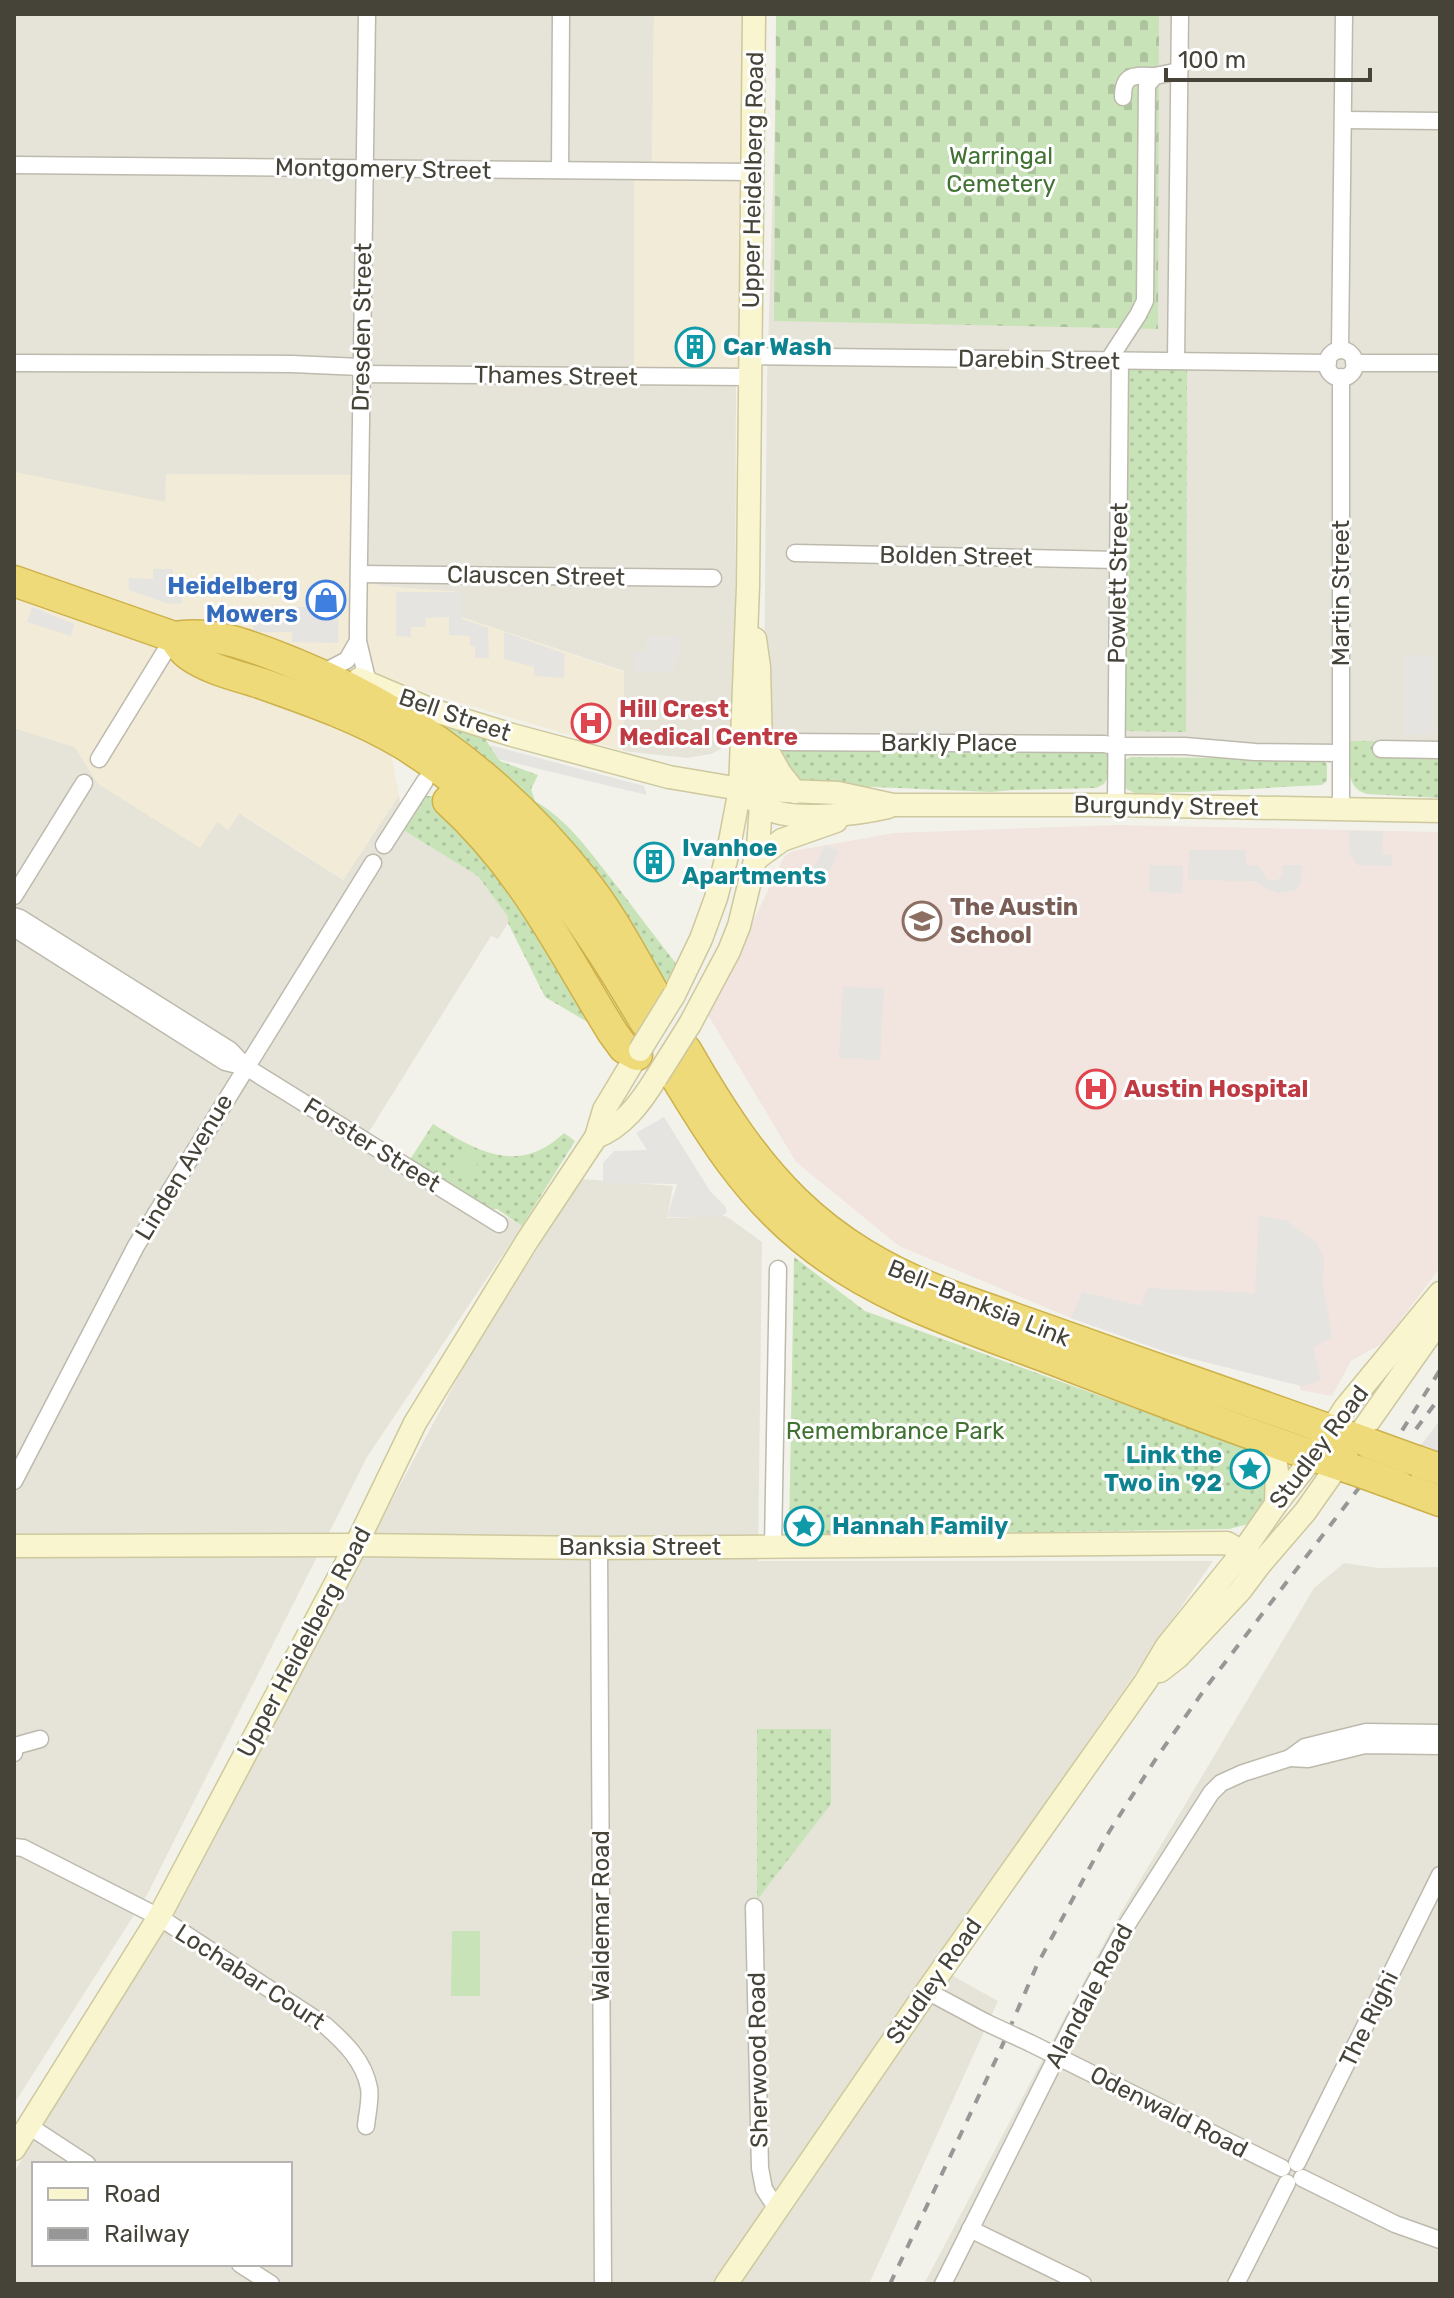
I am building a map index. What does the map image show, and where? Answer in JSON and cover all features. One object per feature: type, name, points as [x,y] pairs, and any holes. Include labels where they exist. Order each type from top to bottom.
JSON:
[{"type":"highway","name":"Bell Street","points":[[14,581],[174,637],[213,636],[285,660]]},
{"type":"highway","name":"Bell Street","points":[[174,637],[181,648],[201,662],[318,705]]},
{"type":"highway","name":"Bell–Banksia Link","points":[[285,660],[337,682],[407,719],[483,774],[519,807],[586,883],[612,920],[661,1041],[775,1182],[810,1215],[866,1257],[943,1293],[1343,1449]]},
{"type":"highway","name":"Bell–Banksia Link","points":[[318,705],[404,745],[484,805],[516,838],[567,898],[598,944],[661,1041],[721,1151],[751,1187],[802,1238],[883,1292],[928,1311],[1273,1441],[1343,1449]]},
{"type":"highway","points":[[318,705],[336,721],[396,758],[467,817],[510,866],[536,903],[624,1048],[661,1041]]},
{"type":"highway","points":[[1343,1449],[1428,1465]]},
{"type":"highway","points":[[1343,1449],[1399,1486],[1440,1501]]},
{"type":"main road","name":"Upper Heidelberg Road","points":[[14,2149],[159,1917],[356,1545],[415,1423],[527,1241],[596,1137],[609,1100],[661,1041],[734,939],[756,859],[750,794],[742,755],[748,586],[754,14]]},
{"type":"main road","name":"Upper Heidelberg Road","points":[[596,1137],[613,1131],[639,1103],[716,898],[731,841],[750,794],[759,736],[759,667],[748,586]]},
{"type":"main road","name":"Bell Street","points":[[285,660],[330,669],[417,705],[477,725],[750,794]]},
{"type":"main road","points":[[759,736],[795,792]]},
{"type":"main road","points":[[689,781],[725,769],[742,755]]},
{"type":"main road","name":"Burgundy Street","points":[[750,794],[838,793],[893,805],[1116,805],[1440,811]]},
{"type":"main road","name":"Burgundy Street","points":[[750,794],[775,812],[790,815],[860,813],[893,805]]},
{"type":"main road","points":[[756,859],[787,837],[860,813]]},
{"type":"main road","points":[[609,1100],[629,1097],[639,1103]]},
{"type":"main road","name":"Studley Road","points":[[1391,1372],[1440,1293]]},
{"type":"main road","name":"Studley Road","points":[[735,2280],[777,2209],[1146,1681],[1167,1646],[1252,1558],[1305,1512],[1343,1449],[1349,1403],[1415,1356],[1440,1320]]},
{"type":"main road","points":[[1273,1441],[1277,1472],[1276,1504]]},
{"type":"main road","name":"Studley Road","points":[[1252,1558],[1276,1504],[1343,1449]]},
{"type":"main road","name":"Banksia Street","points":[[14,1546],[599,1548],[1227,1543],[1252,1558]]},
{"type":"street","name":"Dresden Street","points":[[367,14],[358,641],[368,683]]},
{"type":"street","points":[[560,170],[561,14]]},
{"type":"street","points":[[1176,361],[1180,14]]},
{"type":"street","points":[[1340,350],[1344,14]]},
{"type":"street","points":[[1113,72],[1155,76],[1179,71]]},
{"type":"street","points":[[1123,97],[1123,84],[1135,76]]},
{"type":"street","points":[[1114,361],[1145,301],[1147,85],[1155,76]]},
{"type":"street","points":[[1344,120],[1440,121]]},
{"type":"street","name":"Montgomery Street","points":[[14,165],[753,172]]},
{"type":"street","points":[[1345,350],[1352,355],[1354,368],[1349,375],[1341,377],[1333,375],[1327,368],[1328,363],[1330,355],[1345,350]]},
{"type":"street","name":"Darebin Street","points":[[751,367],[1114,361],[1328,363]]},
{"type":"street","name":"Powlett Street","points":[[1114,361],[1118,560],[1116,805]]},
{"type":"street","name":"Thames Street","points":[[14,363],[292,364],[361,370],[751,367]]},
{"type":"street","points":[[1354,363],[1440,363]]},
{"type":"street","name":"Martin Street","points":[[1341,377],[1341,810]]},
{"type":"street","name":"Bolden Street","points":[[795,553],[1118,560]]},
{"type":"street","name":"Clauscen Street","points":[[360,574],[713,578]]},
{"type":"street","points":[[99,759],[174,637]]},
{"type":"street","points":[[330,669],[347,660],[358,641]]},
{"type":"street","name":"Barkly Place","points":[[783,742],[1116,746]]},
{"type":"street","points":[[1116,746],[1340,753]]},
{"type":"street","points":[[1381,749],[1440,750]]},
{"type":"street","points":[[384,845],[425,781]]},
{"type":"street","points":[[14,896],[84,783]]},
{"type":"street","name":"Linden Avenue","points":[[14,1481],[136,1246],[373,863]]},
{"type":"street","name":"Forster Street","points":[[14,916],[230,1050],[246,1067],[499,1224]]},
{"type":"street","name":"Forster Street","points":[[14,928],[225,1062],[246,1067]]},
{"type":"street","points":[[773,1547],[778,1269]]},
{"type":"street","name":"Waldemar Road","points":[[599,1548],[603,2284]]},
{"type":"street","points":[[1290,1758],[1305,1747],[1366,1732],[1440,1733]]},
{"type":"street","points":[[14,1748],[40,1739]]},
{"type":"street","points":[[1290,1758],[1308,1759],[1365,1745],[1440,1746]]},
{"type":"street","name":"Alandale Road","points":[[943,2284],[1123,1931],[1211,1793],[1221,1783],[1243,1773],[1290,1758]]},
{"type":"street","name":"Lochabar Court","points":[[14,1847],[23,1848],[159,1917],[326,2026],[347,2045],[362,2068],[369,2089],[366,2126]]},
{"type":"street","name":"The Righi","points":[[1236,2284],[1440,1875]]},
{"type":"street","name":"Sherwood Road","points":[[754,1907],[760,2168],[764,2189],[777,2209]]},
{"type":"street","name":"Odenwald Road","points":[[927,1991],[1395,2224],[1440,2240]]},
{"type":"street","points":[[29,2126],[84,2162]]},
{"type":"street","points":[[970,2229],[1083,2284]]},
{"type":"street","points":[[243,2266],[271,2284]]},
{"type":"shaded area","points":[[14,14],[654,14],[652,171],[634,172],[634,376],[736,377],[735,716],[730,744],[711,754],[687,758],[623,751],[624,671],[461,617],[460,592],[380,586],[166,474],[166,503],[14,472]]},
{"type":"shaded area","points":[[654,14],[754,14],[750,377],[634,376],[634,171],[652,171]]},
{"type":"shaded area","points":[[778,14],[1440,14],[1440,742],[1350,741],[1350,748],[1221,746],[1216,741],[770,738],[764,702],[767,382]]},
{"type":"shaded area","points":[[14,472],[165,502],[166,474],[359,475],[360,574],[380,586],[460,592],[461,617],[624,672],[623,751],[377,678],[399,795],[343,880],[240,813],[228,830],[217,822],[200,848],[98,784],[75,747],[14,728]]},
{"type":"shaded area","points":[[153,569],[173,569],[173,581],[183,581],[182,603],[169,604],[129,590],[129,578],[153,579]]},
{"type":"shaded area","points":[[396,592],[462,592],[462,619],[488,628],[489,658],[475,658],[475,647],[470,646],[470,636],[449,635],[449,617],[426,618],[425,627],[411,627],[411,637],[396,636]]},
{"type":"shaded area","points":[[32,607],[74,624],[71,636],[27,622]]},
{"type":"shaded area","points":[[253,607],[338,607],[338,643],[292,642],[292,632],[253,632]]},
{"type":"shaded area","points":[[504,632],[565,654],[564,678],[534,676],[534,667],[504,659]]},
{"type":"shaded area","points":[[646,637],[678,637],[679,658],[674,659],[674,672],[634,672],[634,653],[646,653]]},
{"type":"shaded area","points":[[1404,655],[1434,655],[1434,734],[1404,734]]},
{"type":"shaded area","points":[[14,728],[75,747],[98,784],[217,822],[239,813],[343,880],[399,795],[403,830],[478,876],[508,917],[508,923],[498,939],[491,936],[367,1135],[522,1226],[367,1457],[148,1893],[14,2104]]},
{"type":"shaded area","points":[[490,745],[644,786],[647,795],[498,759]]},
{"type":"shaded area","name":"Austin Hospital","points":[[1117,825],[1440,832],[1440,1268],[1383,1343],[1351,1361],[1332,1396],[1300,1390],[1300,1385],[1169,1353],[1071,1318],[899,1246],[796,1162],[708,1015],[783,859],[793,851],[894,833]]},
{"type":"shaded area","points":[[1349,831],[1383,831],[1382,854],[1392,856],[1392,866],[1357,865],[1349,852]]},
{"type":"shaded area","points":[[825,845],[839,851],[826,878],[812,872]]},
{"type":"shaded area","points":[[1189,850],[1246,850],[1246,865],[1259,866],[1267,879],[1274,881],[1282,877],[1283,865],[1301,865],[1301,883],[1294,891],[1279,893],[1266,889],[1256,881],[1188,880]]},
{"type":"shaded area","points":[[1149,865],[1183,866],[1182,893],[1149,892]]},
{"type":"shaded area","points":[[843,987],[884,988],[880,1060],[839,1058]]},
{"type":"shaded area","points":[[664,1117],[710,1191],[725,1206],[727,1212],[721,1217],[667,1217],[677,1184],[603,1183],[603,1163],[614,1151],[647,1150],[636,1133]]},
{"type":"shaded area","points":[[581,1179],[673,1186],[667,1218],[726,1216],[762,1242],[758,1561],[1213,1561],[933,1965],[998,2001],[869,2284],[14,2284],[14,2172],[42,2128],[318,1637],[468,1359]]},
{"type":"shaded area","points":[[1259,1215],[1287,1221],[1316,1242],[1324,1258],[1323,1284],[1332,1337],[1313,1348],[1321,1378],[1317,1382],[1301,1386],[1169,1353],[1071,1318],[1082,1292],[1141,1306],[1147,1288],[1255,1293]]},
{"type":"shaded area","points":[[1440,1420],[1440,1458],[1417,1450]]},
{"type":"shaded area","points":[[1344,1563],[1378,1568],[1440,1567],[1440,2284],[924,2284],[1114,1924],[1314,1588]]},
{"type":"green space","name":"Warringal Cemetery","points":[[776,14],[1159,14],[1158,329],[774,321]]},
{"type":"green space","points":[[1129,368],[1187,369],[1186,732],[1125,731]]},
{"type":"green space","points":[[445,725],[485,739],[500,761],[538,775],[531,789],[535,801],[558,817],[578,837],[678,966],[662,987],[443,731]]},
{"type":"green space","points":[[770,738],[1108,752],[1108,777],[1104,784],[1096,788],[991,792],[804,784],[800,783]]},
{"type":"green space","points":[[1350,741],[1377,741],[1377,757],[1440,757],[1440,798],[1359,791],[1351,780]]},
{"type":"green space","points":[[1126,759],[1321,759],[1327,764],[1327,781],[1322,785],[1135,793],[1126,789],[1123,770]]},
{"type":"green space","points":[[427,796],[437,796],[464,821],[601,1030],[545,997],[508,923],[508,917],[478,876],[403,830]]},
{"type":"green space","points":[[433,1124],[466,1143],[498,1155],[530,1154],[564,1133],[575,1141],[522,1226],[409,1161]]},
{"type":"green space","points":[[463,1147],[481,1158],[469,1178],[451,1167]]},
{"type":"green space","name":"Remembrance Park","points":[[794,1257],[865,1311],[1250,1450],[1267,1463],[1265,1504],[1249,1523],[1230,1529],[789,1536]]},
{"type":"green space","points":[[757,1729],[831,1729],[831,1804],[757,1900]]},
{"type":"green space","points":[[452,1931],[480,1931],[480,1996],[451,1996]]},
{"type":"railway","points":[[890,2284],[1037,1965],[1109,1832],[1207,1686],[1398,1437],[1440,1370]]},
{"type":"railway","points":[[1416,1429],[1440,1397]]},
{"type":"place","name":"Car Wash","points":[[695,347]]},
{"type":"place","name":"Heidelberg Mowers","points":[[326,600]]},
{"type":"place","name":"Hill Crest Medical Centre","points":[[591,723]]},
{"type":"place","name":"Ivanhoe Apartments","points":[[654,862]]},
{"type":"place","name":"The Austin School","points":[[922,921]]},
{"type":"place","name":"Austin Hospital","points":[[1096,1089]]},
{"type":"place","name":"Link the Two in '92","points":[[1250,1469]]},
{"type":"place","name":"Hannah Family","points":[[804,1526]]}]
